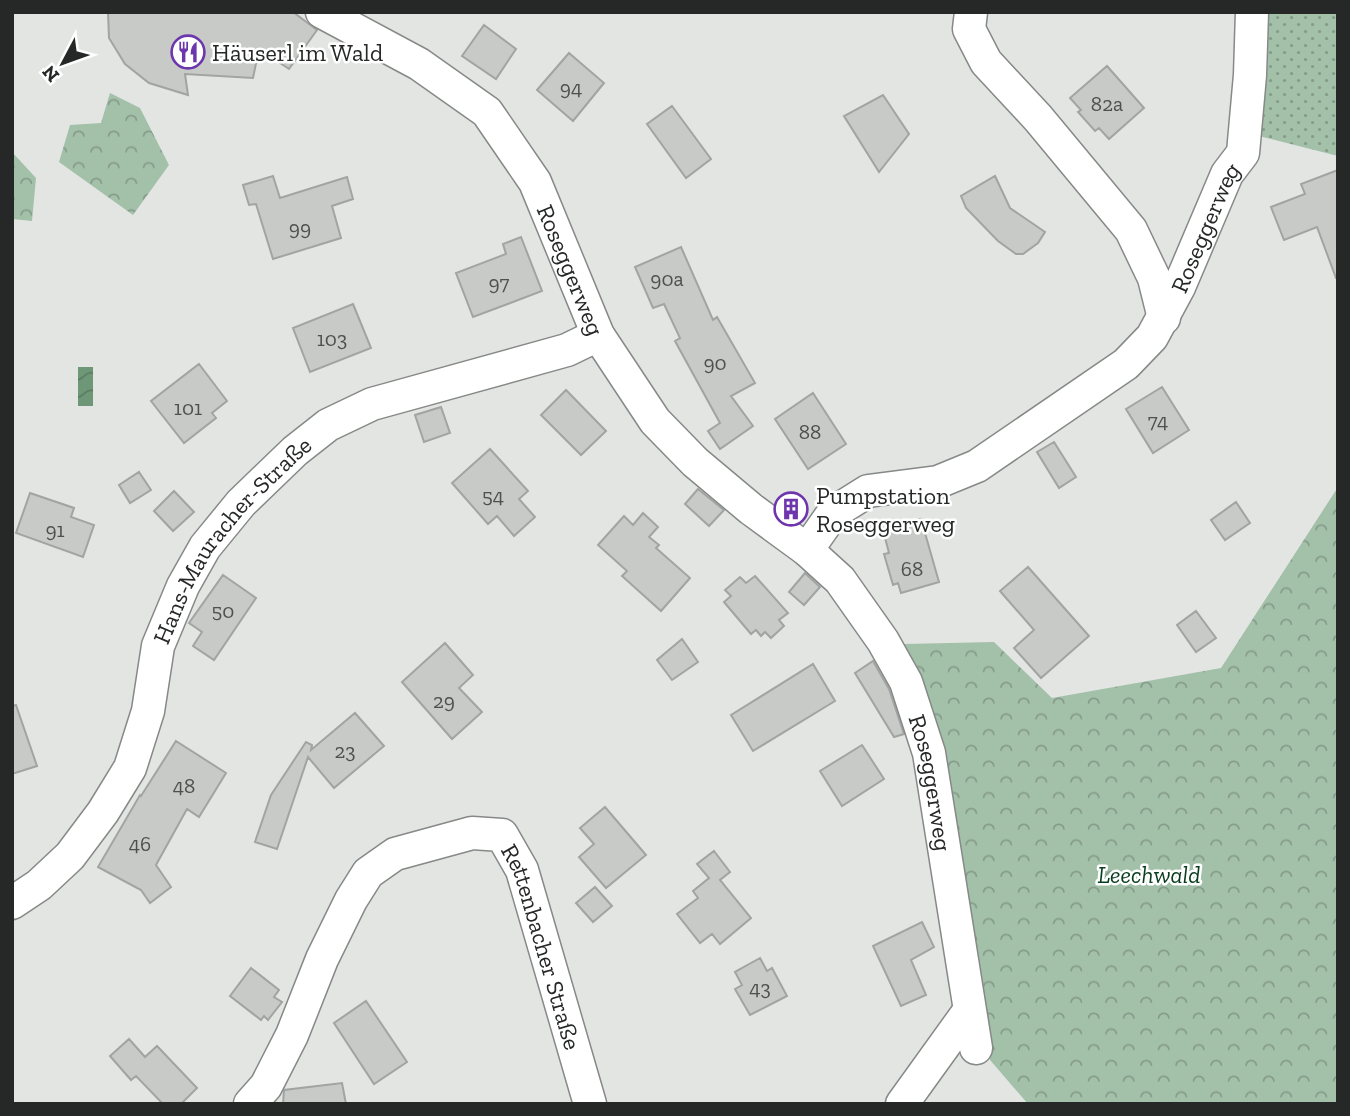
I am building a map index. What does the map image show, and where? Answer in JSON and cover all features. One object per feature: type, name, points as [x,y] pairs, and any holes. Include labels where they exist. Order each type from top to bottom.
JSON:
[{"type":"street","name":"Roseggerweg","points":[[322,12],[418,64],[487,112],[535,181],[598,335],[655,421],[695,462],[751,509],[807,550],[839,580],[883,641],[906,681],[929,753],[976,1048]]},
{"type":"street","name":"Roseggerweg","points":[[971,12],[969,29],[986,62],[1055,137],[1131,230],[1154,278],[1164,318]]},
{"type":"street","name":"Roseggerweg","points":[[807,550],[833,513],[868,491],[938,482],[977,466],[1126,364],[1152,337],[1164,318],[1227,174],[1243,153],[1252,12]]},
{"type":"street","name":"Hans-Mauracher-Straße","points":[[12,903],[39,885],[70,856],[103,812],[130,768],[148,711],[158,646],[183,586],[205,547],[241,503],[295,451],[328,425],[372,404],[567,350],[598,335]]},
{"type":"street","name":"Rettenbacher Straße","points":[[262,1098],[292,1035],[322,959],[351,900],[369,873],[395,854],[472,834],[502,835],[522,870],[590,1104]]},
{"type":"street","points":[[902,1104],[968,1011]]},
{"type":"green space","points":[[1262,12],[1338,12],[1338,156],[1255,135]]},
{"type":"green space","points":[[110,93],[140,108],[169,165],[133,215],[59,162],[70,125],[101,123]]},
{"type":"green space","points":[[12,152],[36,178],[32,221],[12,219]]},
{"type":"green space","name":"Leechwald","points":[[1338,487],[1338,1104],[1028,1104],[990,1060],[938,750],[904,644],[994,642],[1052,698],[1221,668]]},
{"type":"water","points":[[78,367],[93,367],[93,406],[78,406]]},
{"type":"building","name":"Häuserl im Wald","points":[[108,12],[293,12],[317,30],[289,69],[259,49],[253,78],[185,74],[188,95],[149,83],[125,64],[109,38]]},
{"type":"building","points":[[484,25],[516,49],[496,79],[462,56]]},
{"type":"building","points":[[569,53],[604,83],[573,121],[537,90]]},
{"type":"building","points":[[1107,66],[1144,108],[1109,139],[1099,128],[1095,131],[1070,98]]},
{"type":"building","points":[[883,95],[909,134],[879,172],[844,116]]},
{"type":"building","points":[[672,106],[711,159],[686,178],[647,124]]},
{"type":"building","points":[[1338,170],[1336,278],[1317,227],[1284,240],[1271,207],[1305,194],[1301,184]]},
{"type":"building","points":[[273,176],[280,198],[347,177],[353,199],[332,206],[341,238],[273,259],[256,204],[249,205],[243,185]]},
{"type":"building","points":[[995,176],[1010,208],[1045,232],[1038,243],[1023,254],[1016,254],[998,241],[966,208],[961,196]]},
{"type":"building","points":[[521,237],[542,291],[473,317],[456,273],[506,254],[503,244]]},
{"type":"building","points":[[681,247],[713,320],[717,317],[755,383],[731,396],[753,426],[720,449],[708,431],[720,423],[675,341],[680,338],[664,304],[653,308],[635,267]]},
{"type":"building","points":[[353,304],[371,348],[310,372],[293,328]]},
{"type":"building","points":[[199,364],[227,401],[212,413],[216,418],[184,443],[151,401]]},
{"type":"building","points":[[1162,387],[1189,430],[1153,453],[1126,409]]},
{"type":"building","points":[[566,390],[606,431],[581,455],[541,415]]},
{"type":"building","points":[[813,393],[846,444],[808,469],[775,419]]},
{"type":"building","points":[[441,407],[450,433],[424,442],[415,415]]},
{"type":"building","points":[[1054,442],[1076,477],[1059,488],[1037,452]]},
{"type":"building","points":[[490,449],[528,491],[519,499],[535,517],[514,536],[497,516],[488,524],[452,483]]},
{"type":"building","points":[[139,472],[151,490],[130,503],[119,485]]},
{"type":"building","points":[[698,489],[724,510],[709,526],[685,504]]},
{"type":"building","points":[[174,491],[194,512],[173,531],[154,511]]},
{"type":"building","points":[[30,493],[74,508],[71,517],[94,525],[83,557],[16,533]]},
{"type":"building","points":[[1236,502],[1250,523],[1225,540],[1211,520]]},
{"type":"building","points":[[643,513],[658,527],[649,537],[659,545],[656,548],[690,578],[661,611],[622,576],[627,571],[598,545],[624,516],[633,525]]},
{"type":"building","points":[[921,519],[939,582],[901,593],[898,583],[893,585],[884,554],[889,553],[883,530]]},
{"type":"building","points":[[1028,567],[1089,636],[1041,678],[1014,648],[1034,630],[1000,591]]},
{"type":"building","points":[[805,573],[820,587],[804,605],[789,592]]},
{"type":"building","points":[[223,575],[256,598],[214,660],[193,646],[202,632],[189,623]]},
{"type":"building","points":[[755,576],[788,613],[779,620],[784,626],[771,638],[765,632],[761,636],[756,630],[751,634],[724,602],[731,596],[725,590],[740,577],[746,583]]},
{"type":"building","points":[[1196,611],[1216,638],[1196,652],[1177,625]]},
{"type":"building","points":[[682,639],[698,662],[672,680],[657,660]]},
{"type":"building","points":[[445,643],[473,675],[459,688],[482,712],[452,739],[402,682]]},
{"type":"building","points":[[873,661],[889,689],[904,734],[894,737],[855,673]]},
{"type":"building","points":[[813,664],[835,701],[753,751],[731,715]]},
{"type":"building","points":[[16,705],[37,766],[12,774],[12,706]]},
{"type":"building","points":[[355,713],[384,746],[334,788],[308,757],[277,849],[255,842],[271,795],[306,742],[312,745],[311,750]]},
{"type":"building","points":[[176,741],[226,773],[199,817],[187,809],[156,865],[171,887],[150,903],[141,890],[98,867],[140,795]]},
{"type":"building","points":[[862,745],[884,779],[842,806],[820,771]]},
{"type":"building","points":[[605,807],[646,855],[606,888],[579,857],[594,844],[580,828]]},
{"type":"building","points":[[714,851],[730,872],[720,880],[751,918],[720,944],[712,934],[700,943],[677,914],[698,898],[693,891],[709,878],[697,864]]},
{"type":"building","points":[[595,887],[612,906],[593,922],[576,903]]},
{"type":"building","points":[[922,922],[934,947],[911,960],[926,995],[901,1006],[873,946]]},
{"type":"building","points":[[760,958],[767,971],[772,968],[787,996],[750,1015],[735,989],[742,985],[735,972]]},
{"type":"building","points":[[251,968],[279,990],[274,997],[282,1002],[268,1020],[264,1016],[261,1020],[230,996]]},
{"type":"building","points":[[366,1001],[407,1062],[374,1084],[334,1023]]},
{"type":"building","points":[[129,1039],[145,1057],[157,1046],[197,1088],[181,1104],[163,1104],[136,1076],[131,1080],[110,1056]]},
{"type":"building","points":[[342,1083],[346,1104],[283,1104],[284,1090]]},
{"type":"place","name":"Häuserl im Wald","points":[[188,52]]},
{"type":"place","name":"Pumpstation Roseggerweg","points":[[791,509]]}]
